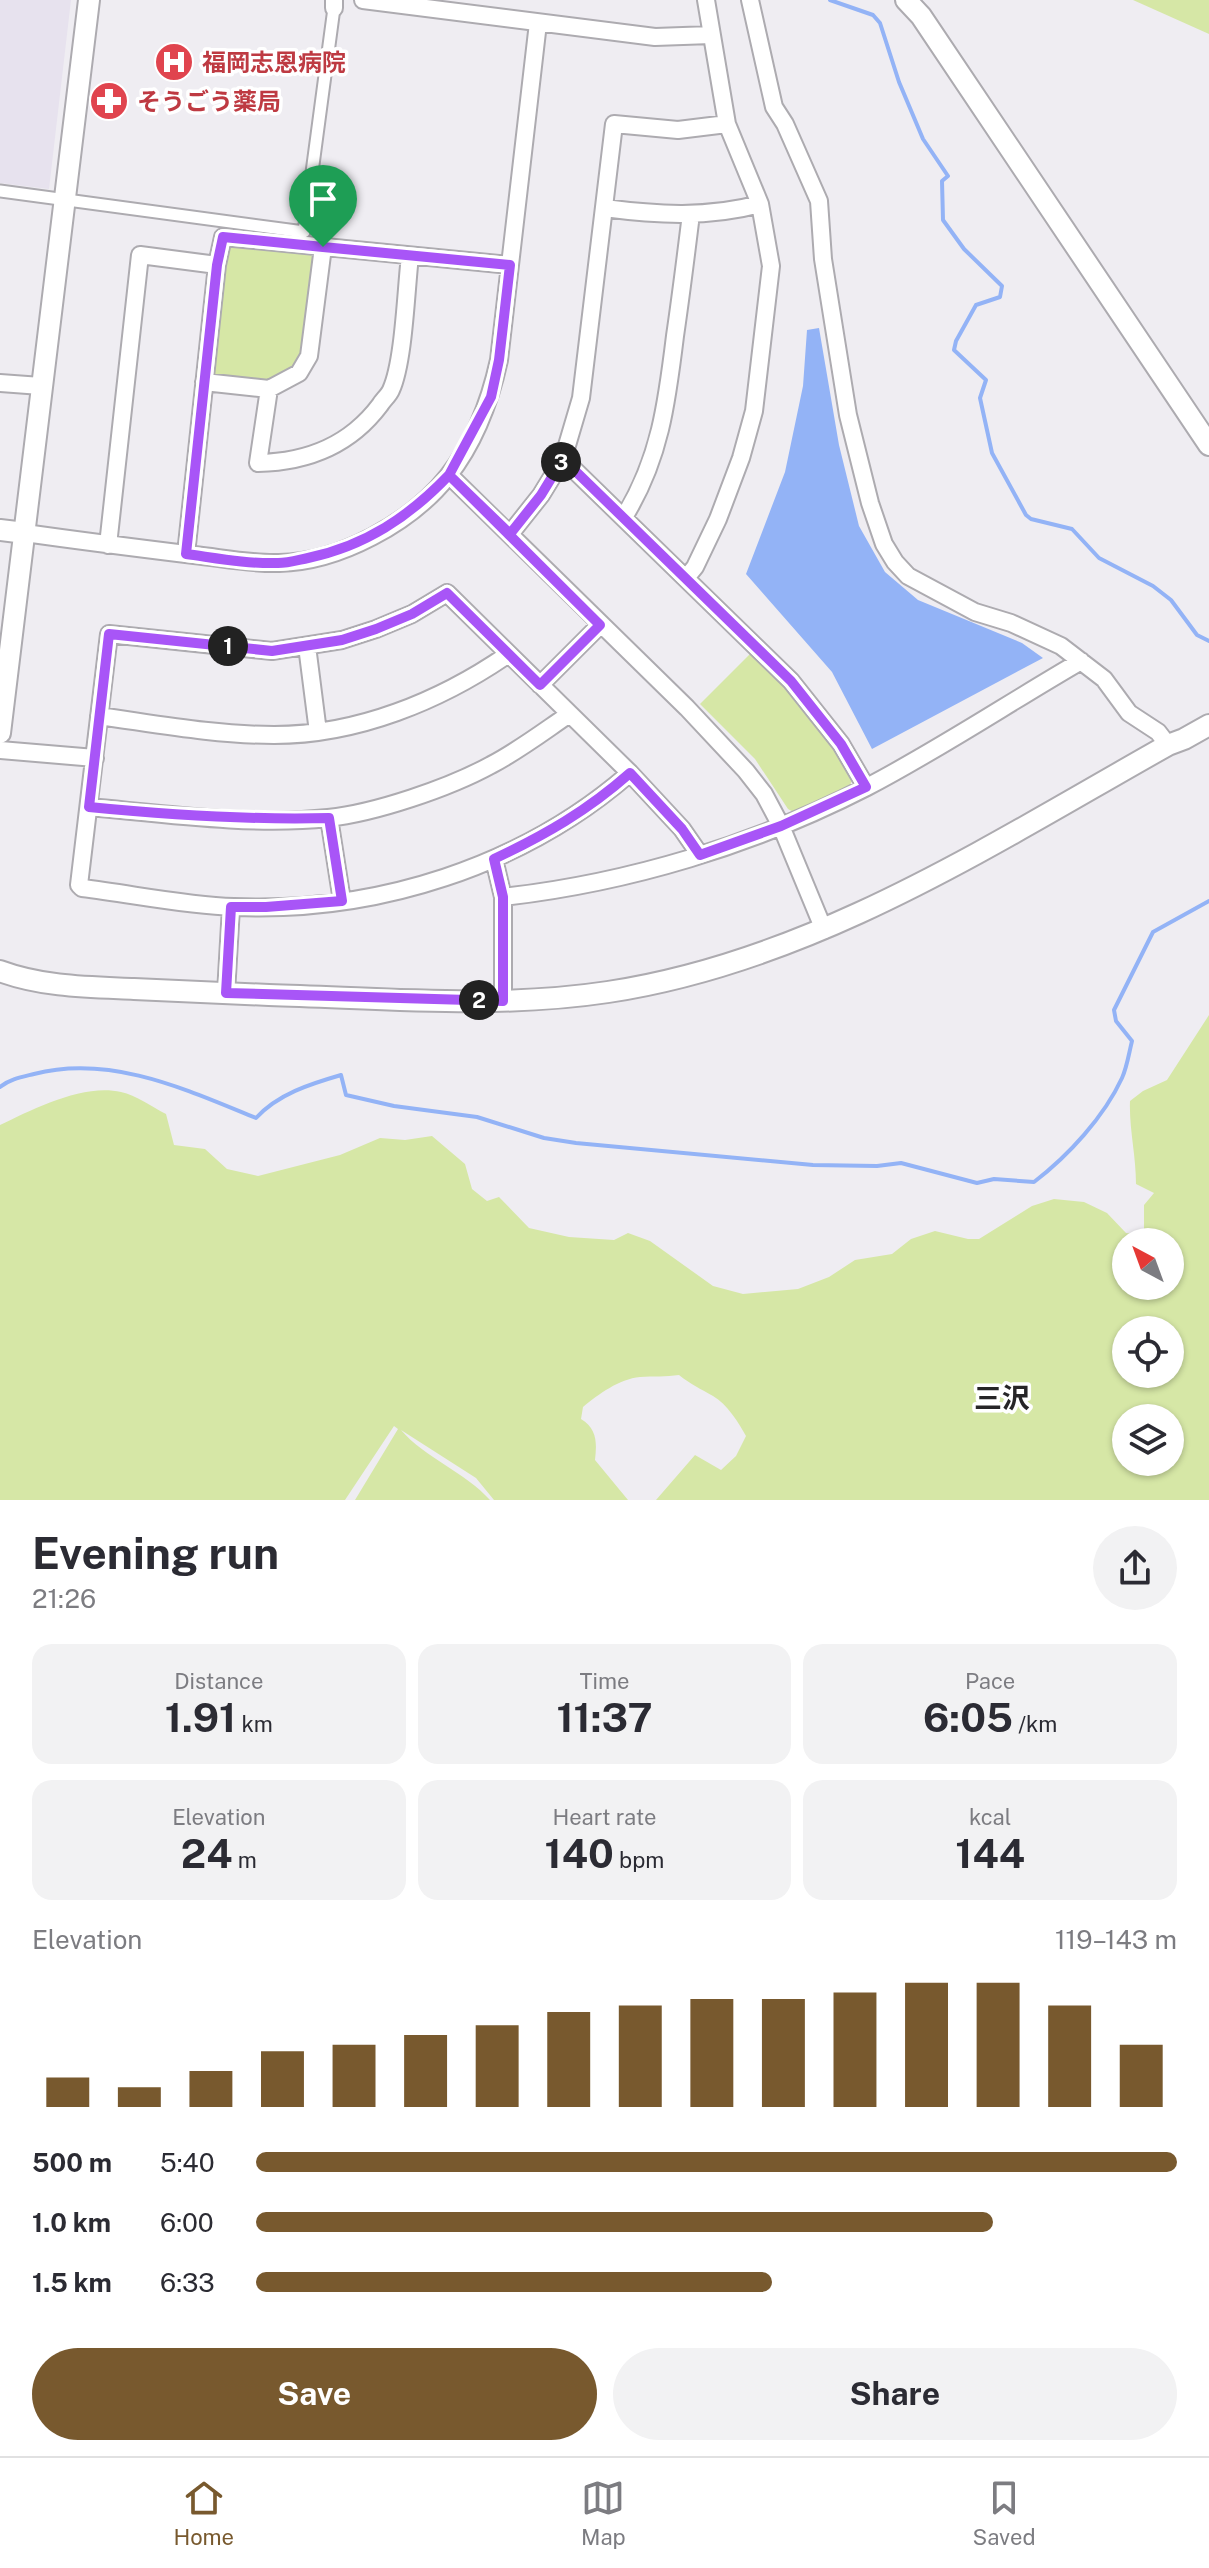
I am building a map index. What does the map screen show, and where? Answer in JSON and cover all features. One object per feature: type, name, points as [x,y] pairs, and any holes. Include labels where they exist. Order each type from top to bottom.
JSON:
[{"type":"street","points":[[0,733],[89,0]]},
{"type":"street","points":[[363,0],[655,37],[711,35]]},
{"type":"street","points":[[686,578],[695,567],[718,519],[741,458],[754,411],[771,266],[760,204],[727,124],[706,0]]},
{"type":"street","points":[[750,0],[774,107],[785,124],[819,201],[823,259],[848,415],[870,503],[884,544],[908,576],[975,612],[1011,623],[1061,646],[1104,679],[1129,713],[1158,732],[1168,745]]},
{"type":"street","points":[[906,0],[921,16],[1209,445]]},
{"type":"street","points":[[0,191],[304,232],[334,4]]},
{"type":"street","points":[[0,530],[281,564],[332,553],[359,543],[385,530],[424,500],[449,475],[491,397],[499,360],[538,23]]},
{"type":"street","points":[[510,534],[541,495],[563,459],[581,398],[614,124],[678,130],[727,124]]},
{"type":"street","points":[[604,208],[691,214],[726,213],[760,204]]},
{"type":"street","points":[[624,517],[653,459],[663,421],[691,214]]},
{"type":"street","points":[[186,554],[217,265],[223,237],[510,265]]},
{"type":"street","points":[[204,382],[269,389],[299,373],[309,356],[323,247]]},
{"type":"street","points":[[108,545],[140,255],[217,265]]},
{"type":"street","points":[[269,389],[258,463],[279,463],[320,452],[348,439],[370,418],[391,390],[399,358],[410,256]]},
{"type":"street","points":[[0,383],[41,386]]},
{"type":"street","points":[[563,459],[800,691],[841,744],[866,787]]},
{"type":"street","points":[[449,475],[687,708],[746,771],[764,794],[781,826],[824,930]]},
{"type":"street","points":[[630,773],[583,812],[535,840],[434,881],[380,896],[266,907],[231,907],[82,888],[79,885],[109,634],[272,651],[342,640],[376,629],[412,614],[447,593],[630,773],[682,829],[700,855]]},
{"type":"street","points":[[540,685],[600,625]]},
{"type":"street","points":[[307,646],[318,732]]},
{"type":"street","points":[[99,716],[215,732],[276,735],[318,732],[387,716],[472,679],[507,655]]},
{"type":"street","points":[[503,897],[562,891],[613,880],[700,855],[781,826],[866,787],[1081,661]]},
{"type":"street","points":[[89,807],[203,817],[329,818],[370,810],[427,792],[490,766],[568,715]]},
{"type":"street","points":[[0,971],[67,986],[226,993],[503,1001],[621,989],[717,967],[824,930],[919,885],[1209,725]]},
{"type":"street","points":[[0,750],[95,758]]},
{"type":"street","points":[[329,818],[342,901]]},
{"type":"street","points":[[494,859],[503,897],[503,1001]]},
{"type":"street","points":[[226,993],[231,907]]},
{"type":"shaded area","points":[[0,0],[71,0],[49,189],[0,183]]},
{"type":"green space","points":[[1133,0],[1209,0],[1209,34]]},
{"type":"green space","points":[[237,243],[309,253],[315,259],[303,351],[287,373],[266,381],[216,378],[213,373],[229,246]]},
{"type":"green space","points":[[752,652],[806,712],[852,779],[850,786],[795,813],[788,809],[755,759],[700,704]]},
{"type":"green space","points":[[1209,1015],[1209,1500],[656,1500],[695,1455],[721,1470],[736,1456],[746,1436],[723,1404],[679,1375],[624,1381],[583,1407],[581,1419],[595,1436],[595,1460],[628,1500],[494,1500],[476,1478],[401,1430],[490,1500],[355,1500],[398,1429],[394,1426],[345,1500],[0,1500],[0,1125],[59,1099],[107,1090],[132,1096],[166,1114],[174,1145],[205,1149],[227,1169],[258,1176],[340,1155],[380,1138],[405,1140],[432,1136],[465,1164],[472,1189],[487,1201],[499,1197],[529,1228],[569,1237],[614,1240],[628,1233],[650,1241],[713,1286],[743,1294],[798,1289],[829,1277],[855,1260],[892,1254],[911,1239],[935,1231],[979,1239],[1032,1206],[1054,1199],[1084,1202],[1107,1213],[1121,1228],[1112,1228],[1112,1300],[1184,1300],[1184,1228],[1144,1228],[1144,1205],[1154,1193],[1136,1184],[1130,1101],[1167,1080]]},
{"type":"water","points":[[819,328],[839,445],[859,526],[885,572],[918,600],[1022,643],[1043,658],[872,749],[832,672],[746,574],[785,472],[803,386],[807,330]]},
{"type":"waterway","points":[[830,0],[873,15],[880,23],[899,82],[923,139],[948,176],[942,181],[943,220],[964,249],[1002,286],[1000,297],[976,305],[954,350],[986,380],[980,398],[992,453],[1026,515],[1072,529],[1099,558],[1153,586],[1171,600],[1197,635],[1209,641]]},
{"type":"waterway","points":[[0,1087],[34,1074],[91,1068],[176,1086],[256,1118],[284,1096],[341,1075],[346,1095],[394,1106],[477,1117],[544,1138],[576,1143],[813,1165],[877,1166],[901,1163],[977,1183],[994,1179],[1034,1182],[1084,1135],[1122,1078],[1132,1041],[1116,1021],[1114,1010],[1153,932],[1209,901]]},
{"type":"place","name":"福岡志恩病院","points":[[174,62]]},
{"type":"place","name":"そうごう薬局","points":[[109,101]]},
{"type":"district","name":"三沢","points":[[1002,1397]]},
{"type":"route","points":[[323,247],[223,237],[217,265],[186,554],[281,564],[332,553],[385,530],[432,493],[449,475],[510,534],[524,520],[563,459],[791,681],[817,710],[866,787],[781,826],[700,855],[682,829],[630,773],[583,812],[494,859],[503,897],[503,1001],[226,993],[231,907],[342,901],[329,818],[172,815],[89,807],[109,634],[272,651],[342,640],[376,629],[412,614],[447,593],[540,685],[600,625],[449,475],[491,397],[499,360],[510,265],[323,247]]}]
